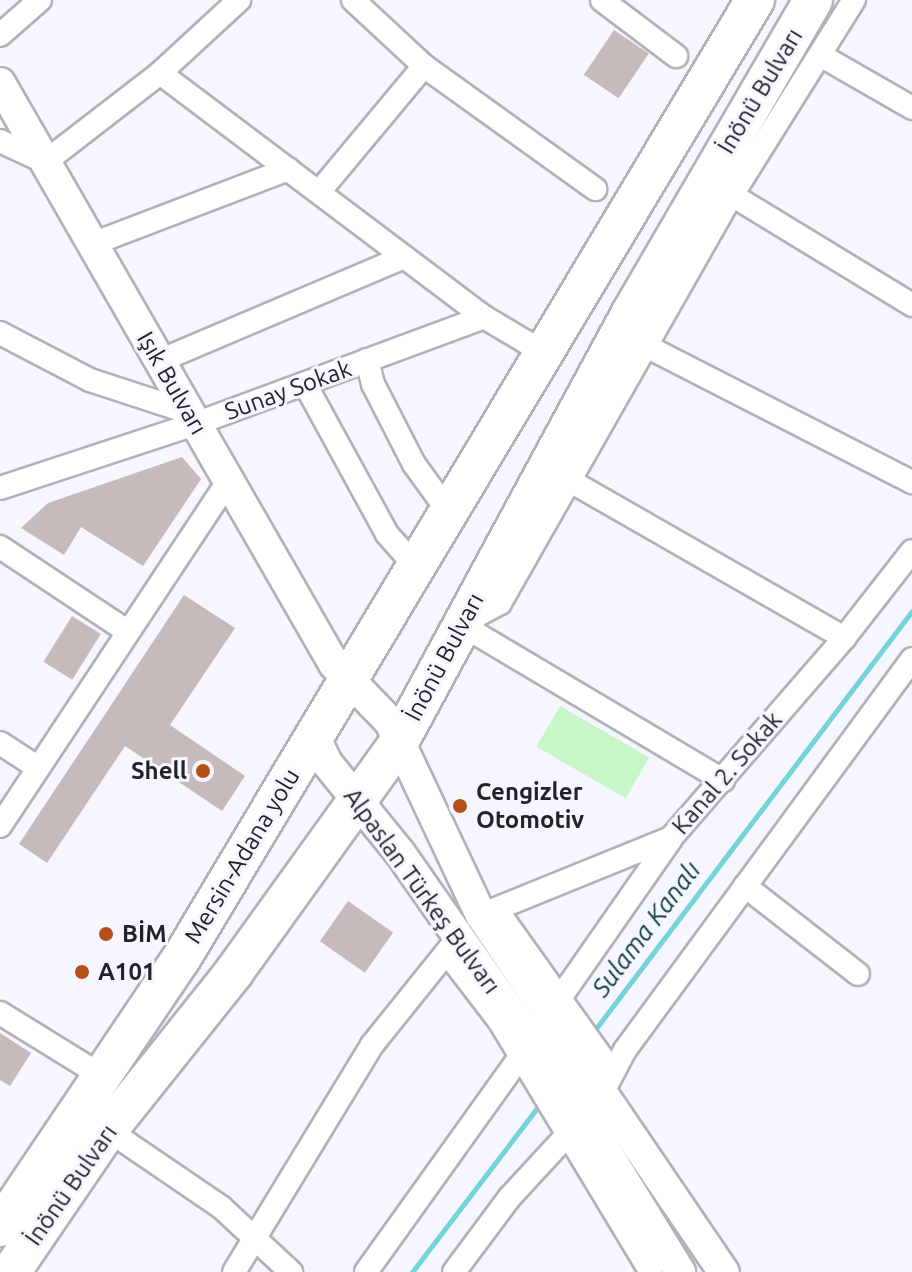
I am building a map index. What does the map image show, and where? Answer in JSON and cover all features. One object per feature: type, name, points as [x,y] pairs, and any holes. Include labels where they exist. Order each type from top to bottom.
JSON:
[{"type":"highway","points":[[347,682],[417,568],[541,351],[755,0]]},
{"type":"highway","name":"İnönü Bulvarı","points":[[11,1272],[108,1130],[361,801],[399,742],[460,624],[631,313],[813,0]]},
{"type":"highway","name":"Mersin-Adana yolu","points":[[0,1227],[181,959],[347,682]]},
{"type":"main road","name":"Işık Bulvarı","points":[[0,83],[228,482],[347,682]]},
{"type":"main road","name":"Alpaslan Türkeş Bulvarı","points":[[347,682],[390,722],[489,912],[564,1014],[600,1070]]},
{"type":"main road","name":"Alpaslan Türkeş Bulvarı","points":[[314,736],[327,763],[361,801],[453,946],[579,1129]]},
{"type":"main road","points":[[600,1070],[701,1244],[724,1272]]},
{"type":"main road","points":[[579,1129],[670,1271]]},
{"type":"street","points":[[0,35],[40,0]]},
{"type":"street","points":[[3,150],[45,162],[160,73],[239,0]]},
{"type":"street","points":[[353,0],[424,66],[595,189]]},
{"type":"street","points":[[602,0],[676,56]]},
{"type":"street","points":[[460,624],[500,603],[572,482],[732,195],[854,0]]},
{"type":"street","points":[[820,55],[912,108]]},
{"type":"street","points":[[319,192],[424,66]]},
{"type":"street","points":[[160,73],[484,317],[541,351]]},
{"type":"street","points":[[92,244],[288,169]]},
{"type":"street","points":[[732,195],[912,305]]},
{"type":"street","points":[[159,361],[404,257]]},
{"type":"street","name":"Sunay Sokak","points":[[0,488],[192,418],[305,384],[484,317]]},
{"type":"street","points":[[0,333],[90,380],[192,418]]},
{"type":"street","points":[[646,346],[912,482]]},
{"type":"street","points":[[367,360],[373,384],[414,464],[448,511]]},
{"type":"street","points":[[305,384],[387,534],[417,568]]},
{"type":"street","points":[[0,826],[228,482]]},
{"type":"street","points":[[572,482],[844,638]]},
{"type":"street","points":[[0,547],[127,631]]},
{"type":"street","name":"Kanal 2. Sokak","points":[[489,912],[671,838],[844,638],[912,551]]},
{"type":"street","points":[[460,624],[723,780]]},
{"type":"street","points":[[600,1070],[745,886],[912,659]]},
{"type":"street","points":[[0,743],[37,767]]},
{"type":"street","points":[[564,1014],[671,838]]},
{"type":"street","points":[[745,886],[858,974]]},
{"type":"street","points":[[234,1272],[372,1045],[453,946]]},
{"type":"street","points":[[0,1013],[102,1076]]},
{"type":"street","points":[[366,1272],[527,1057],[554,1110],[579,1129],[510,1197],[454,1272]]},
{"type":"street","points":[[108,1130],[221,1207],[291,1272]]},
{"type":"green space","points":[[560,706],[649,758],[626,798],[536,747]]},
{"type":"building","points":[[614,30],[649,53],[619,98],[584,75]]},
{"type":"building","points":[[182,457],[201,479],[143,566],[81,527],[64,555],[21,528],[48,503]]},
{"type":"building","points":[[184,595],[235,628],[170,725],[245,776],[222,811],[125,746],[47,863],[19,844]]},
{"type":"building","points":[[72,616],[101,634],[72,680],[43,662]]},
{"type":"building","points":[[348,901],[393,933],[365,973],[320,941]]},
{"type":"building","points":[[0,1033],[31,1053],[10,1086],[0,1080]]},
{"type":"waterway","name":"Sulama Kanalı","points":[[591,1035],[912,611]]},
{"type":"waterway","name":"Sulama Kanalı","points":[[412,1272],[540,1104]]},
{"type":"place","name":"Shell","points":[[203,771]]},
{"type":"place","name":"Cengizler Otomotiv","points":[[460,806]]},
{"type":"place","name":"BİM","points":[[106,934]]},
{"type":"place","name":"A101","points":[[82,972]]}]
